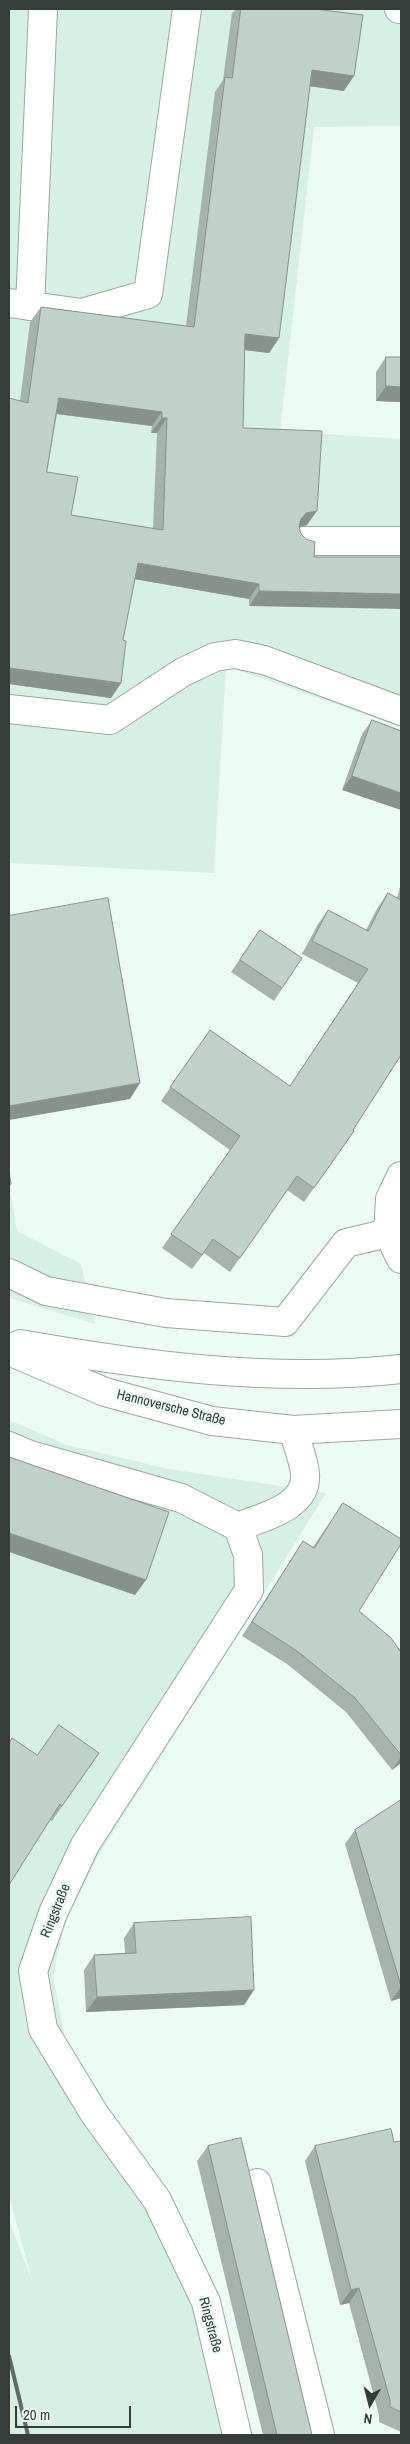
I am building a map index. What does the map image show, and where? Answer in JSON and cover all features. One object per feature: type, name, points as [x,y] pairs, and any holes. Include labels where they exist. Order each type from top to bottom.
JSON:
[{"type":"street","points":[[42,9],[19,304],[82,313],[148,294],[187,9]]},
{"type":"street","points":[[304,541],[401,540]]},
{"type":"street","points":[[9,709],[110,720],[183,672],[215,656],[235,654],[264,660],[401,711]]},
{"type":"street","points":[[401,1176],[390,1199],[388,1233],[401,1259]]},
{"type":"street","points":[[9,1273],[46,1291],[166,1313],[285,1322],[346,1243],[388,1233]]},
{"type":"street","points":[[9,1342],[115,1361],[272,1375],[369,1373],[401,1369]]},
{"type":"street","name":"Hannoversche Straße","points":[[9,1351],[105,1392],[212,1421],[293,1430],[401,1424]]},
{"type":"street","points":[[9,1446],[30,1455],[180,1498],[238,1527],[287,1507],[300,1496],[306,1476],[293,1430]]},
{"type":"street","name":"Ringstraße","points":[[237,2435],[206,2302],[157,2200],[94,2113],[43,2030],[33,1971],[53,1913],[86,1845],[249,1590],[248,1555],[238,1527]]},
{"type":"street","points":[[258,2183],[320,2435]]},
{"type":"shaded area","points":[[9,9],[401,9],[401,126],[314,127],[280,431],[401,439],[401,727],[226,666],[214,873],[9,863]]},
{"type":"shaded area","points":[[9,1184],[17,1231],[81,1264],[95,1324],[9,1298]]},
{"type":"shaded area","points":[[9,1420],[67,1445],[169,1469],[326,1493],[98,1856],[63,1929],[53,1976],[68,2053],[172,2248],[190,2298],[222,2435],[9,2435],[9,2221],[32,2280],[9,2196]]},
{"type":"building","points":[[241,9],[315,9],[363,15],[354,76],[312,70],[279,338],[245,334],[243,428],[322,431],[317,511],[306,513],[301,519],[299,526],[301,534],[306,539],[315,542],[314,557],[401,557],[401,594],[259,591],[259,584],[138,563],[123,640],[126,641],[121,683],[9,668],[9,398],[28,403],[41,307],[194,327],[225,77],[232,78]],"holes":[[[59,398],[162,412],[162,418],[167,418],[163,530],[71,515],[78,477],[47,472]]]},
{"type":"building","points":[[386,357],[401,357],[401,387],[386,386]]},
{"type":"building","points":[[372,720],[401,731],[401,793],[352,776]]},
{"type":"building","points":[[388,893],[401,900],[401,1055],[354,1131],[314,1188],[297,1176],[240,1258],[213,1239],[202,1255],[171,1234],[240,1136],[170,1087],[210,1030],[290,1086],[368,969],[312,941],[328,910],[368,931]]},
{"type":"building","points":[[108,898],[140,1083],[9,1106],[9,916]]},
{"type":"building","points":[[260,930],[302,958],[282,988],[240,960]]},
{"type":"building","points":[[9,1457],[169,1512],[146,1580],[9,1533]]},
{"type":"building","points":[[343,1503],[401,1539],[401,1544],[359,1611],[391,1638],[401,1652],[401,1755],[355,1698],[297,1651],[252,1622],[303,1541],[314,1548]]},
{"type":"building","points":[[59,1725],[99,1753],[62,1806],[60,1804],[9,1885],[9,1743],[12,1738],[37,1755]]},
{"type":"building","points":[[401,1800],[401,1986],[355,1830]]},
{"type":"building","points":[[251,1917],[254,1990],[97,1997],[94,1955],[136,1953],[134,1923]]},
{"type":"building","points":[[391,2129],[394,2142],[401,2141],[401,2412],[390,2407],[390,2400],[359,2288],[351,2290],[315,2146]]},
{"type":"building","points":[[241,2138],[312,2435],[277,2435],[208,2146]]},
{"type":"railway","points":[[9,2356],[28,2435]]}]
